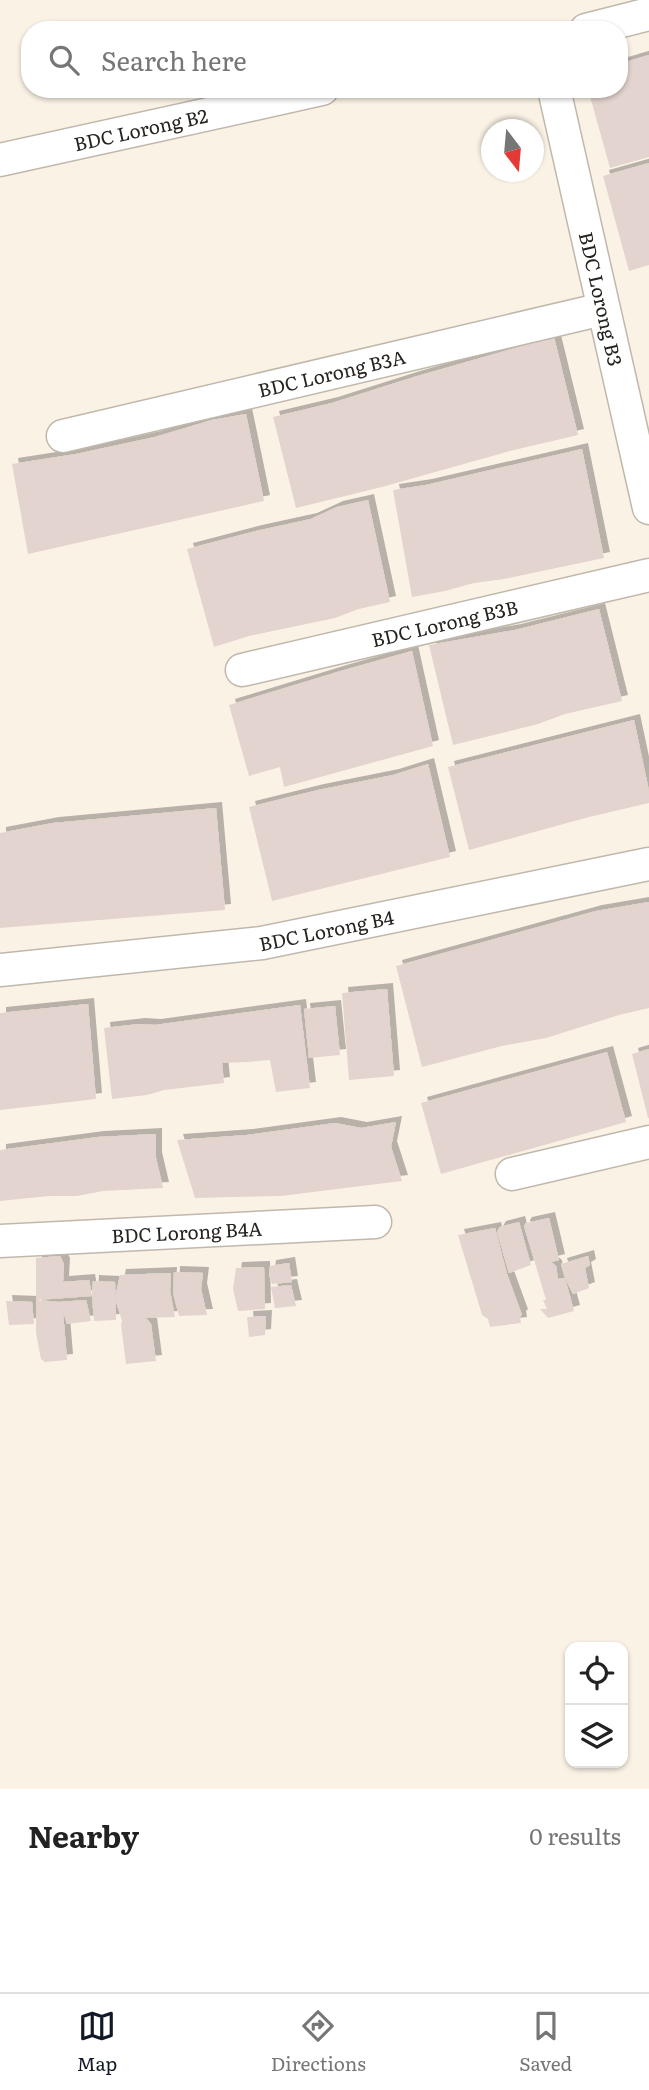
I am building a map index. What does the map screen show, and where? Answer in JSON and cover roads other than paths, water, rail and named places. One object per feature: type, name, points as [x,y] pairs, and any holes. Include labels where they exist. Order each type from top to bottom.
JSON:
[{"type":"street","points":[[621,21],[649,14]]},
{"type":"street","name":"BDC Lorong B2","points":[[0,160],[281,98]]},
{"type":"street","name":"BDC Lorong B3","points":[[556,98],[649,508]]},
{"type":"street","name":"BDC Lorong B3A","points":[[63,436],[603,309]]},
{"type":"street","name":"BDC Lorong B3B","points":[[242,670],[649,575]]},
{"type":"street","name":"BDC Lorong B4","points":[[0,970],[262,943],[649,864]]},
{"type":"street","points":[[512,1174],[649,1142]]},
{"type":"street","name":"BDC Lorong B4A","points":[[0,1241],[375,1222]]}]
